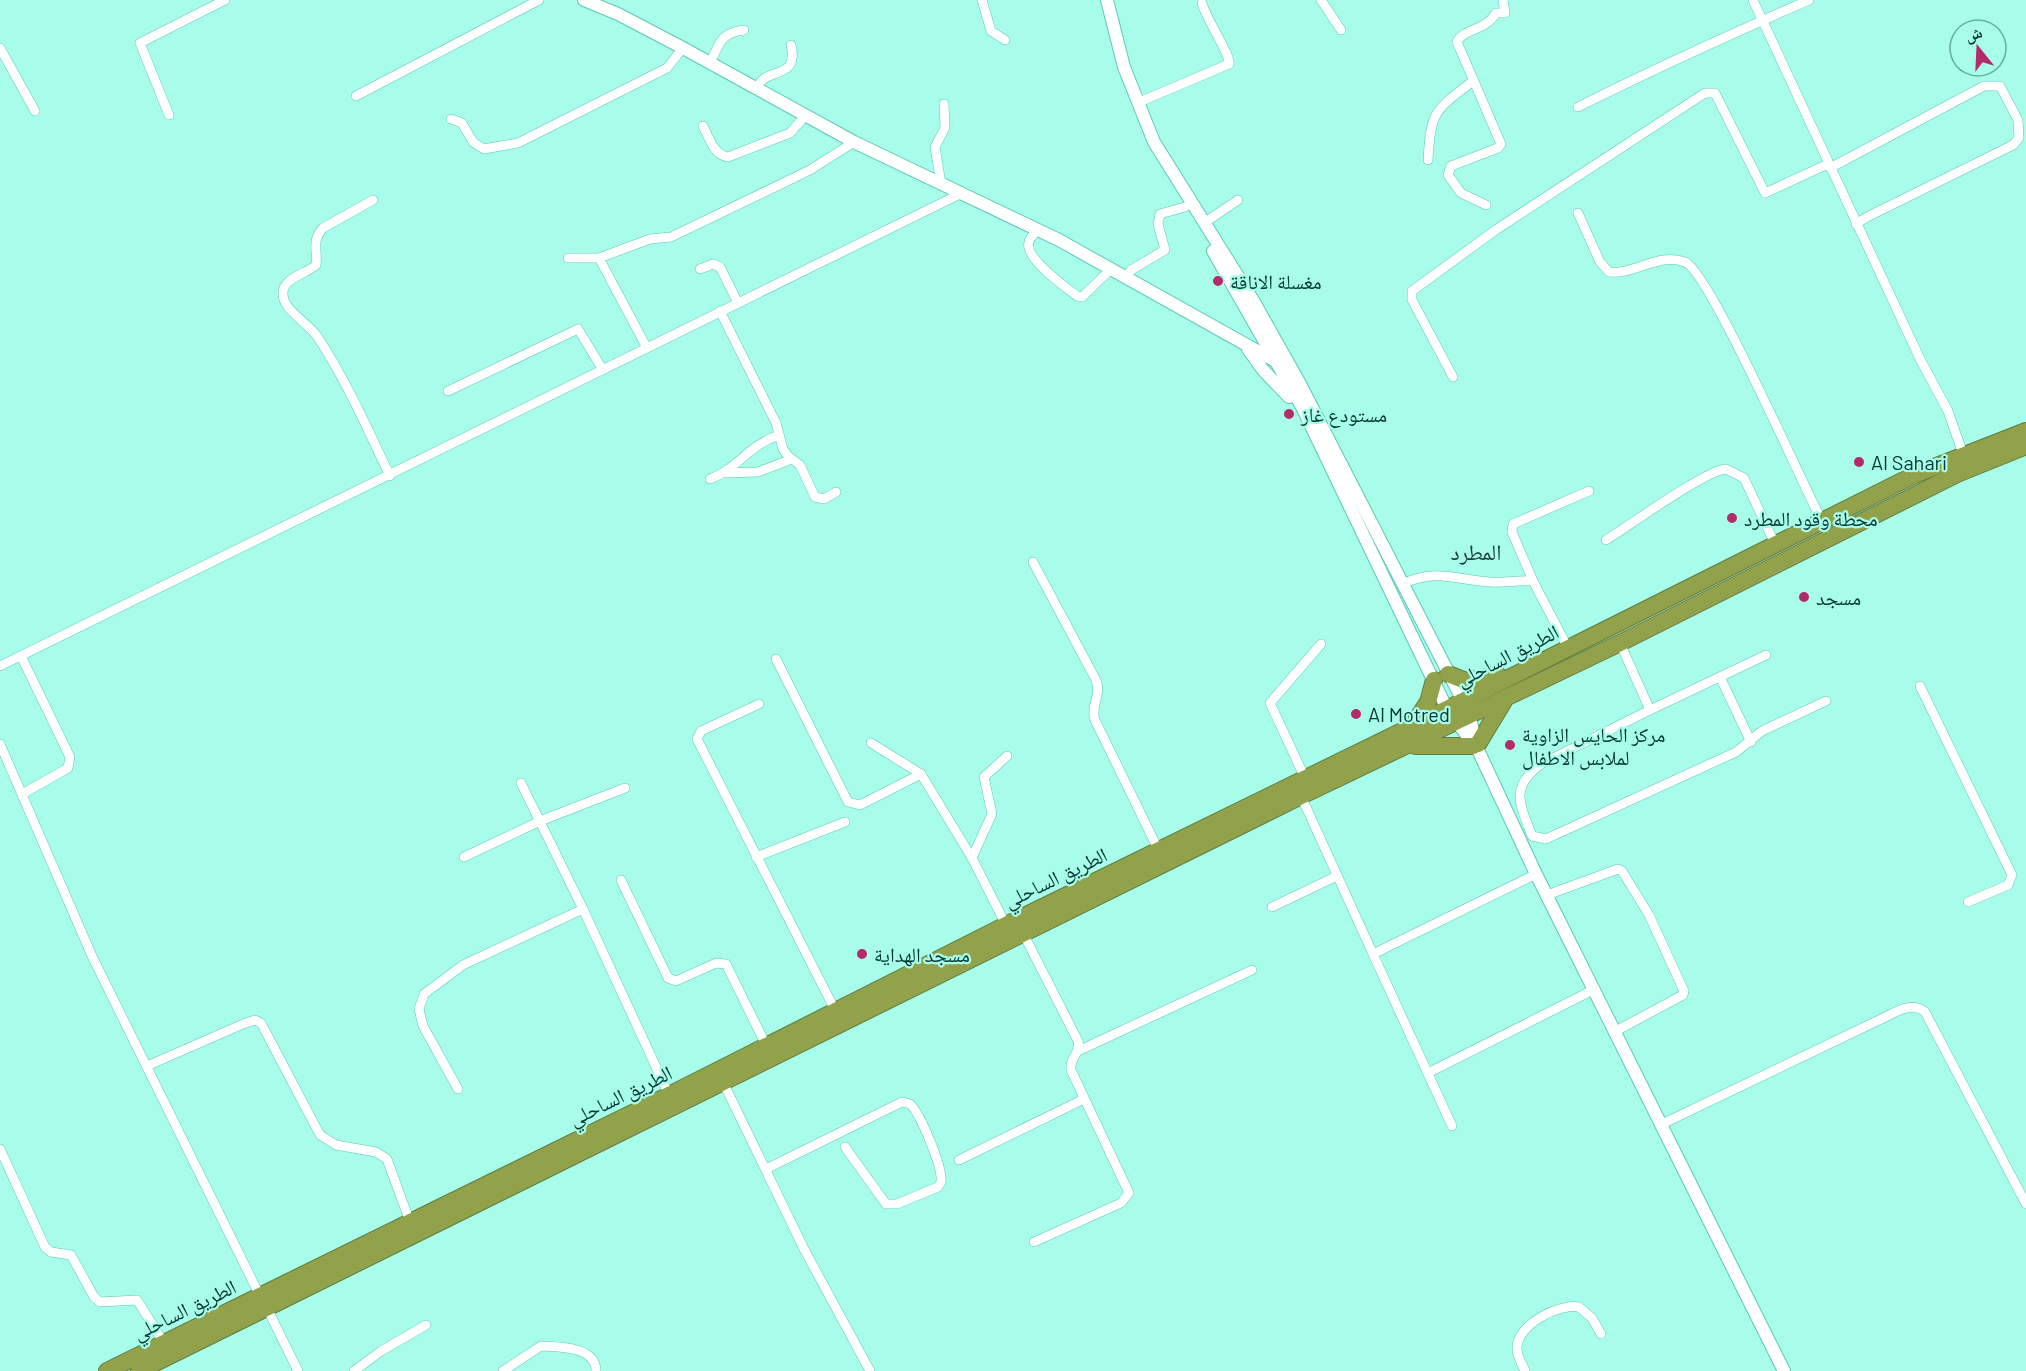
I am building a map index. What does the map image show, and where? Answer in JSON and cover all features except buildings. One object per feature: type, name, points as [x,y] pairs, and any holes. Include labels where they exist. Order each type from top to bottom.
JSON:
[{"type":"highway","name":"الطريق الساحلي","points":[[144,1363],[164,1343],[263,1302],[723,1082],[1301,796],[1408,746],[1516,674],[1775,544],[1963,454],[2026,431]]},
{"type":"highway","name":"الطريق الساحلي","points":[[107,1371],[144,1363],[263,1302],[410,1222],[669,1095],[1158,849],[1413,725],[1506,699],[1957,474],[2026,446]]},
{"type":"highway","points":[[1413,725],[1441,677],[1466,681],[1507,673],[1516,674]]},
{"type":"highway","points":[[1408,746],[1476,747],[1490,721],[1506,699]]},
{"type":"street","points":[[169,115],[140,43],[225,0]]},
{"type":"street","points":[[356,96],[539,0]]},
{"type":"street","points":[[584,0],[618,14],[683,48],[854,142],[1111,269],[1206,321],[1247,348],[1282,362]]},
{"type":"street","points":[[981,0],[991,31],[1005,40]]},
{"type":"street","points":[[1099,0],[1148,146],[1282,362],[1402,584],[1441,677]]},
{"type":"street","points":[[1107,0],[1121,68],[1154,142],[1254,303],[1302,407],[1459,712],[1546,895],[1784,1371]]},
{"type":"street","points":[[1321,0],[1341,30]]},
{"type":"street","points":[[1486,205],[1461,193],[1448,175],[1451,166],[1498,148],[1501,144],[1457,40],[1460,36],[1484,27],[1496,13],[1505,13],[1503,0]]},
{"type":"street","points":[[1753,0],[1856,225],[1920,359],[1948,411],[1963,454]]},
{"type":"street","points":[[1578,107],[1698,47],[1809,0]]},
{"type":"street","points":[[1137,104],[1229,64],[1228,55],[1208,22],[1202,3]]},
{"type":"street","points":[[710,63],[723,36],[744,30]]},
{"type":"street","points":[[758,88],[762,80],[791,64],[794,57],[791,45]]},
{"type":"street","points":[[0,48],[35,111]]},
{"type":"street","points":[[450,119],[462,123],[473,142],[484,149],[518,143],[667,68],[683,48]]},
{"type":"street","points":[[1428,160],[1430,123],[1439,107],[1473,81]]},
{"type":"street","points":[[1453,378],[1412,300],[1412,291],[1497,229],[1704,93],[1715,93],[1765,193],[1829,166],[1984,86],[2000,86],[2018,120],[2019,138],[2013,145],[1867,217],[1856,225]]},
{"type":"street","points":[[941,184],[935,147],[945,128],[944,104]]},
{"type":"street","points":[[703,126],[715,149],[721,155],[728,157],[790,132],[805,116]]},
{"type":"street","points":[[568,258],[599,258],[650,239],[671,237],[810,170],[854,142]]},
{"type":"street","points":[[0,666],[960,194]]},
{"type":"street","points":[[373,200],[323,228],[316,235],[314,244],[316,265],[288,281],[282,296],[286,305],[315,334],[337,368],[390,476]]},
{"type":"street","points":[[1204,223],[1238,200]]},
{"type":"street","points":[[1126,278],[1131,270],[1165,250],[1158,224],[1160,214],[1185,207]]},
{"type":"street","points":[[1578,213],[1600,262],[1610,272],[1622,272],[1659,261],[1684,261],[1696,271],[1724,318],[1822,521]]},
{"type":"street","points":[[1036,231],[1029,239],[1029,248],[1037,262],[1077,296],[1082,297],[1111,269]]},
{"type":"street","points":[[599,258],[647,348]]},
{"type":"street","points":[[700,269],[713,264],[720,267],[738,303]]},
{"type":"street","points":[[720,311],[776,423],[783,449],[800,465],[815,497],[824,499],[836,492]]},
{"type":"street","points":[[448,391],[578,329],[603,370]]},
{"type":"street","points":[[1247,348],[1263,370],[1302,407]]},
{"type":"street","points":[[711,479],[725,473],[754,445],[779,435]]},
{"type":"street","points":[[725,473],[758,472],[792,459]]},
{"type":"street","points":[[1605,540],[1716,471],[1726,469],[1744,478],[1775,544]]},
{"type":"street","points":[[1568,648],[1533,581],[1512,532],[1513,524],[1589,490]]},
{"type":"street","points":[[1033,562],[1096,680],[1100,692],[1092,714],[1158,849]]},
{"type":"street","points":[[1402,584],[1420,576],[1434,574],[1491,582],[1533,581]]},
{"type":"street","points":[[1620,643],[1650,710]]},
{"type":"street","points":[[1305,778],[1270,703],[1321,644]]},
{"type":"street","points":[[1766,655],[1568,750],[1527,774],[1519,788],[1521,804],[1533,836],[1546,839],[1736,752],[1762,731],[1826,701]]},
{"type":"street","points":[[21,656],[70,757],[68,768],[24,793]]},
{"type":"street","points":[[776,659],[848,802],[860,805],[921,774]]},
{"type":"street","points":[[1720,677],[1751,742]]},
{"type":"street","points":[[1920,686],[2012,875],[2008,885],[1968,902]]},
{"type":"street","points":[[759,704],[701,731],[697,739],[835,1010]]},
{"type":"street","points":[[871,743],[921,774],[972,858],[1006,925]]},
{"type":"street","points":[[0,744],[24,793],[92,956],[298,1371]]},
{"type":"street","points":[[972,858],[992,814],[984,777],[1007,756]]},
{"type":"street","points":[[521,783],[583,909],[669,1095]]},
{"type":"street","points":[[464,857],[540,821],[625,788]]},
{"type":"street","points":[[1301,796],[1452,1126]]},
{"type":"street","points":[[756,857],[845,822]]},
{"type":"street","points":[[1546,895],[1618,869],[1654,924],[1683,985],[1683,994],[1614,1032]]},
{"type":"street","points":[[1373,954],[1536,874]]},
{"type":"street","points":[[1272,907],[1337,876]]},
{"type":"street","points":[[621,880],[668,978],[676,981],[716,963],[726,964],[766,1045]]},
{"type":"street","points":[[458,1089],[423,1026],[419,1009],[424,994],[463,964],[583,909]]},
{"type":"street","points":[[1023,933],[1078,1041],[1078,1051]]},
{"type":"street","points":[[1034,1242],[1121,1203],[1129,1193],[1071,1070],[1072,1060],[1078,1051],[1252,970]]},
{"type":"street","points":[[1428,1073],[1593,990]]},
{"type":"street","points":[[1660,1125],[1906,1007],[1918,1007],[1925,1012],[2026,1204]]},
{"type":"street","points":[[147,1066],[243,1024],[255,1020],[261,1023],[320,1135],[336,1145],[376,1152],[387,1159],[410,1222]]},
{"type":"street","points":[[723,1082],[804,1250],[870,1371]]},
{"type":"street","points":[[959,1160],[1084,1099]]},
{"type":"street","points":[[766,1169],[902,1102],[909,1104],[919,1116],[940,1170],[941,1182],[938,1187],[897,1204],[886,1204],[845,1147]]},
{"type":"street","points":[[0,1149],[45,1247],[51,1252],[71,1255],[94,1297],[100,1302],[137,1300],[164,1343]]},
{"type":"street","points":[[1525,1371],[1516,1347],[1521,1336],[1541,1318],[1566,1307],[1579,1307],[1592,1318],[1601,1334]]},
{"type":"street","points":[[354,1371],[381,1351],[426,1325]]},
{"type":"street","points":[[503,1371],[541,1346],[584,1353],[596,1364],[596,1371]]},
{"type":"place","name":"مغسلة الاناقة","points":[[1218,281]]},
{"type":"place","name":"مستودع غاز","points":[[1289,414]]},
{"type":"place","name":"Al Sahari","points":[[1859,462]]},
{"type":"place","name":"محطة وقود المطرد","points":[[1732,518]]},
{"type":"place","name":"مسجد","points":[[1804,597]]},
{"type":"place","name":"Al Motred","points":[[1356,714]]},
{"type":"place","name":"مركز الحايس الزاوية لملابس الاطفال","points":[[1510,745]]},
{"type":"place","name":"مسجد الهداية","points":[[862,954]]},
{"type":"district","name":"المطرد","points":[[1476,551]]}]
